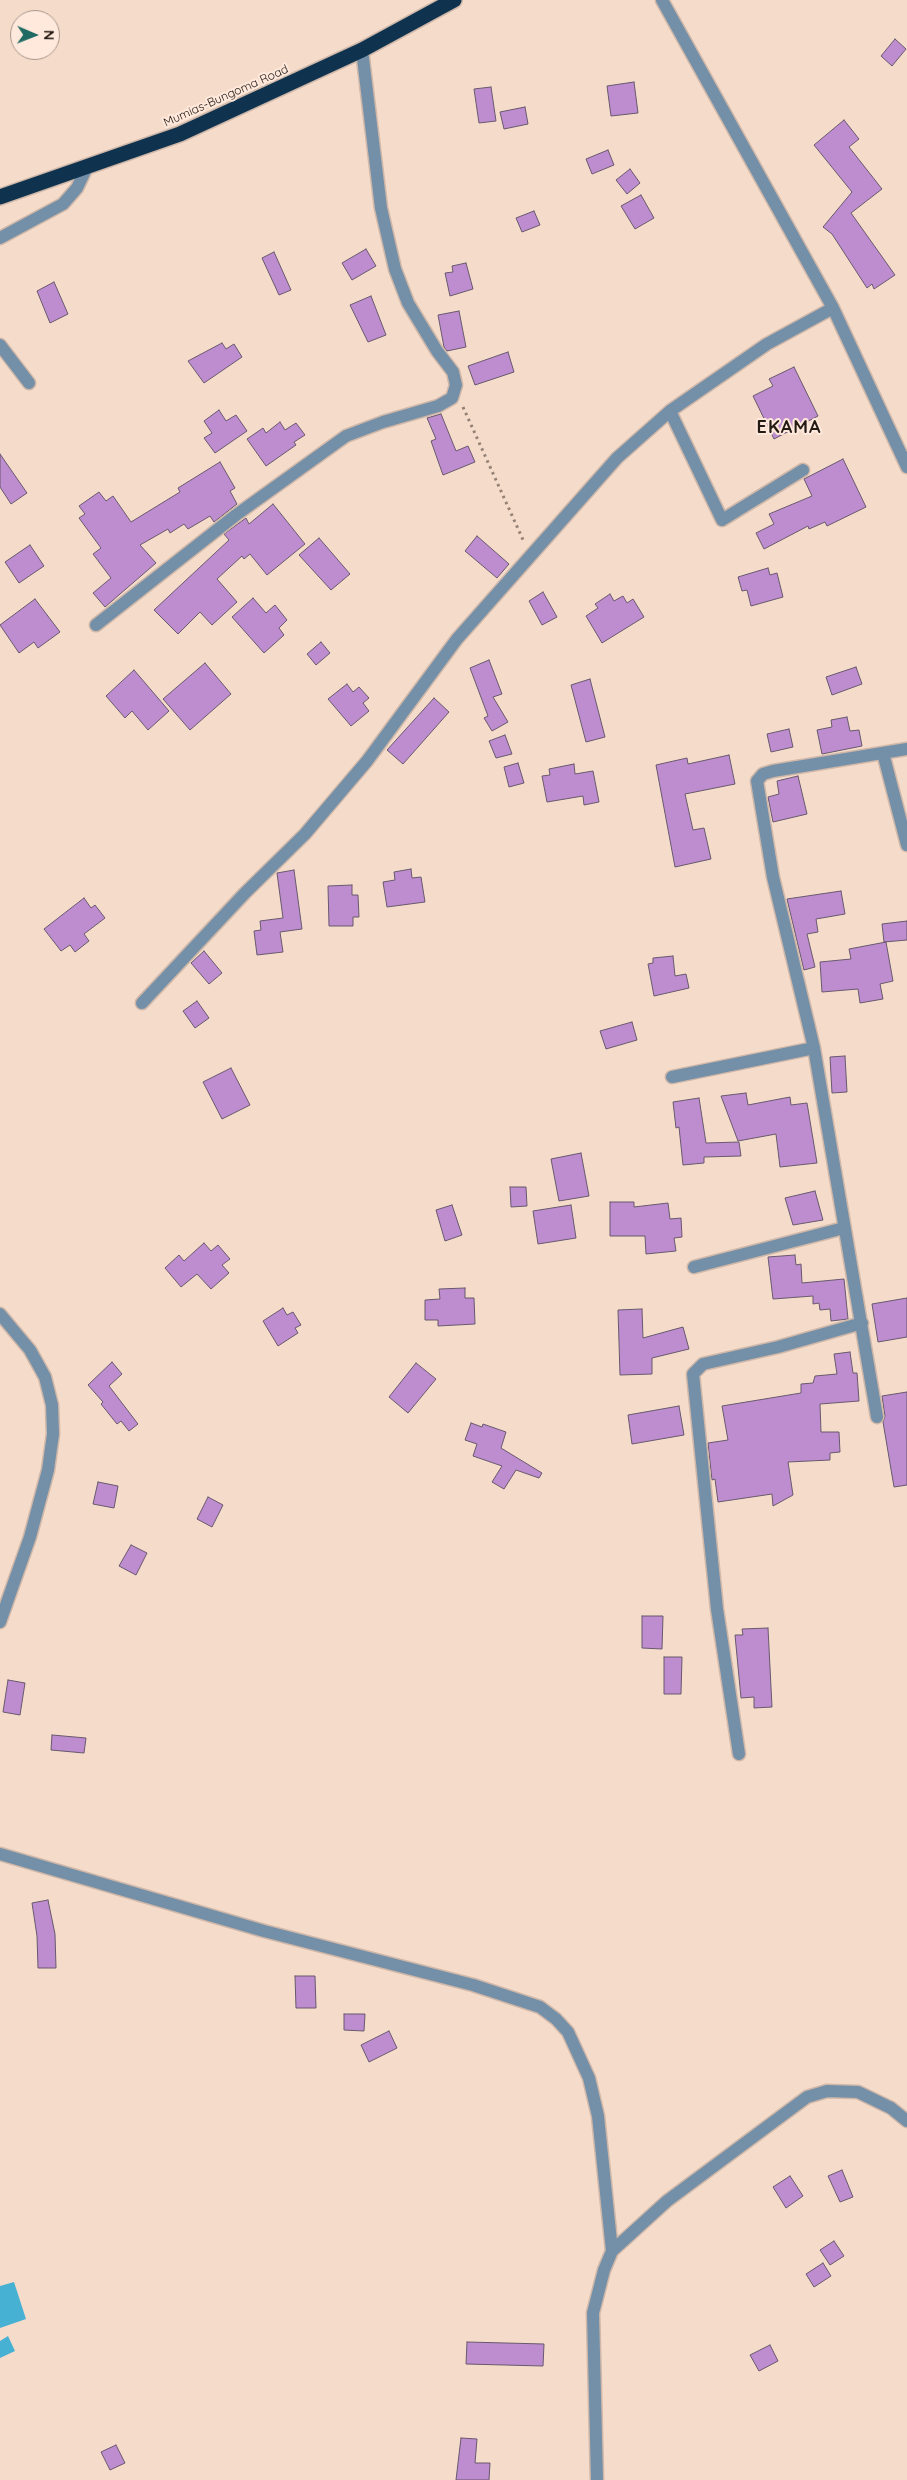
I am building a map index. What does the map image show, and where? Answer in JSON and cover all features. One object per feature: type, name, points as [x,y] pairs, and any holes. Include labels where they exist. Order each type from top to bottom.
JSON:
[{"type":"highway","name":"Mumias-Bungoma Road","points":[[0,197],[180,134],[362,50],[454,0]]},
{"type":"street","points":[[662,0],[833,308],[907,467]]},
{"type":"street","points":[[96,625],[236,515],[318,454],[346,436],[383,422],[438,406],[452,398],[456,390],[453,372],[436,351],[408,303],[395,269],[381,208],[362,50]]},
{"type":"street","points":[[0,238],[63,204],[77,188],[87,168]]},
{"type":"street","points":[[142,1003],[245,893],[305,834],[367,761],[458,638],[617,458],[670,411],[767,344],[833,308]]},
{"type":"street","points":[[0,345],[30,383]]},
{"type":"street","points":[[670,411],[722,520],[803,470]]},
{"type":"street","points":[[877,1417],[814,1048],[773,877],[757,781],[760,776],[773,771],[907,749]]},
{"type":"street","points":[[883,753],[907,845]]},
{"type":"street","points":[[672,1077],[814,1048]]},
{"type":"street","points":[[694,1268],[844,1228]]},
{"type":"street","points":[[0,1314],[30,1350],[45,1377],[52,1405],[53,1434],[48,1470],[30,1537],[0,1622]]},
{"type":"street","points":[[740,1754],[717,1609],[693,1374],[703,1364],[778,1347],[862,1323]]},
{"type":"street","points":[[0,1854],[264,1931],[473,1985],[540,2007],[556,2019],[568,2032],[589,2078],[598,2116],[612,2251]]},
{"type":"street","points":[[597,2480],[593,2313],[604,2270],[612,2251],[667,2201],[807,2097],[827,2091],[858,2092],[891,2108],[907,2121]]},
{"type":"path","points":[[456,390],[530,558]]},
{"type":"water","points":[[14,2282],[26,2319],[0,2328],[0,2286]]},
{"type":"water","points":[[8,2336],[15,2351],[0,2358],[0,2341]]},
{"type":"building","points":[[895,39],[906,49],[892,66],[881,56]]},
{"type":"building","points":[[634,82],[638,113],[611,116],[607,86]]},
{"type":"building","points":[[491,87],[496,121],[479,123],[474,89]]},
{"type":"building","points":[[525,107],[528,124],[504,129],[500,112]]},
{"type":"building","points":[[844,120],[859,139],[849,147],[882,189],[851,213],[895,275],[874,289],[872,284],[867,288],[832,234],[823,227],[852,192],[814,145]]},
{"type":"building","points":[[608,150],[614,165],[592,174],[586,159]]},
{"type":"building","points":[[630,169],[640,183],[627,194],[616,180]]},
{"type":"building","points":[[641,195],[654,218],[635,229],[621,206]]},
{"type":"building","points":[[534,211],[540,225],[522,232],[516,218]]},
{"type":"building","points":[[366,249],[376,266],[352,280],[342,263]]},
{"type":"building","points":[[274,252],[291,290],[279,295],[262,258]]},
{"type":"building","points":[[466,263],[473,289],[450,296],[445,273],[453,272],[452,266]]},
{"type":"building","points":[[54,282],[68,314],[50,323],[37,291]]},
{"type":"building","points":[[371,296],[386,335],[368,342],[350,305]]},
{"type":"building","points":[[459,311],[466,347],[447,351],[444,347],[438,315]]},
{"type":"building","points":[[222,343],[226,349],[234,344],[242,357],[204,383],[188,361]]},
{"type":"building","points":[[508,352],[514,372],[475,385],[468,366]]},
{"type":"building","points":[[794,367],[818,416],[774,439],[753,396],[773,386],[769,379]]},
{"type":"building","points":[[219,410],[226,421],[236,415],[247,431],[215,453],[204,438],[212,433],[204,421]]},
{"type":"building","points":[[441,414],[456,451],[468,446],[475,462],[443,475],[431,441],[436,439],[427,418]]},
{"type":"building","points":[[280,422],[285,430],[296,423],[305,435],[294,442],[296,445],[266,466],[247,439],[263,428],[266,433]]},
{"type":"building","points":[[0,454],[27,493],[11,504],[0,487]]},
{"type":"building","points":[[843,459],[866,507],[827,526],[825,522],[809,529],[808,526],[764,549],[756,533],[774,524],[769,514],[812,496],[804,479]]},
{"type":"building","points":[[220,462],[235,488],[230,491],[237,504],[214,522],[210,516],[188,529],[184,524],[170,533],[168,529],[140,545],[156,563],[105,607],[93,593],[111,578],[93,554],[101,548],[79,518],[85,514],[79,506],[99,492],[106,501],[113,496],[131,522],[180,492],[178,488]]},
{"type":"building","points":[[273,504],[305,544],[267,575],[250,554],[244,559],[242,556],[217,579],[237,602],[212,625],[200,612],[178,634],[154,610],[229,540],[224,534],[246,518],[249,524]]},
{"type":"building","points":[[477,536],[509,564],[497,578],[465,551]]},
{"type":"building","points":[[319,538],[350,574],[331,590],[299,555]]},
{"type":"building","points":[[30,545],[44,566],[19,583],[5,562]]},
{"type":"building","points":[[768,568],[770,575],[777,573],[783,597],[751,606],[747,590],[742,591],[738,577]]},
{"type":"building","points":[[543,592],[557,617],[542,625],[529,601]]},
{"type":"building","points":[[610,594],[614,601],[623,596],[627,603],[633,599],[644,617],[602,643],[586,616],[598,608],[595,604]]},
{"type":"building","points":[[253,598],[266,613],[275,605],[287,620],[279,628],[284,635],[264,653],[232,617]]},
{"type":"building","points":[[35,599],[60,632],[38,648],[34,642],[19,653],[0,625]]},
{"type":"building","points":[[321,642],[330,653],[316,665],[307,654]]},
{"type":"building","points":[[489,660],[502,694],[493,697],[508,722],[492,731],[484,718],[488,716],[470,668]]},
{"type":"building","points":[[205,663],[231,694],[190,730],[163,699]]},
{"type":"building","points":[[856,667],[862,684],[832,695],[826,677]]},
{"type":"building","points":[[134,670],[169,711],[148,730],[132,711],[125,718],[106,696]]},
{"type":"building","points":[[590,679],[605,737],[586,742],[571,685]]},
{"type":"building","points":[[347,684],[353,692],[359,687],[369,698],[363,703],[369,711],[351,726],[328,699]]},
{"type":"building","points":[[434,698],[449,712],[403,764],[387,750]]},
{"type":"building","points":[[847,717],[850,731],[859,730],[862,746],[822,754],[817,730],[832,727],[831,720]]},
{"type":"building","points":[[789,729],[793,747],[771,752],[767,734]]},
{"type":"building","points":[[505,735],[512,754],[496,758],[489,741]]},
{"type":"building","points":[[729,755],[735,784],[685,794],[693,830],[704,828],[711,859],[675,867],[656,765],[687,758],[688,764]]},
{"type":"building","points":[[518,763],[524,783],[509,787],[504,767]]},
{"type":"building","points":[[574,764],[575,774],[593,771],[599,802],[584,805],[583,796],[547,802],[542,776],[550,775],[549,769]]},
{"type":"building","points":[[798,776],[807,814],[773,822],[768,797],[779,794],[777,781]]},
{"type":"building","points":[[411,869],[412,878],[421,877],[425,902],[387,907],[383,882],[395,880],[394,872]]},
{"type":"building","points":[[294,870],[302,929],[280,932],[283,952],[257,955],[254,931],[261,930],[260,921],[283,918],[277,873]]},
{"type":"building","points":[[352,885],[352,895],[358,895],[359,917],[353,917],[353,926],[329,926],[328,886]]},
{"type":"building","points":[[841,891],[845,914],[816,919],[818,932],[807,934],[815,967],[804,970],[787,899]]},
{"type":"building","points":[[84,898],[91,908],[95,905],[105,918],[84,934],[89,941],[75,952],[70,945],[61,951],[44,929]]},
{"type":"building","points":[[907,921],[907,940],[884,942],[882,924]]},
{"type":"building","points":[[886,942],[893,981],[880,984],[883,999],[860,1003],[858,989],[822,992],[820,962],[851,959],[849,949]]},
{"type":"building","points":[[204,951],[222,973],[209,984],[191,963]]},
{"type":"building","points":[[673,956],[675,976],[686,974],[689,988],[654,996],[648,964],[653,963],[653,958]]},
{"type":"building","points":[[197,1001],[209,1018],[195,1028],[183,1011]]},
{"type":"building","points":[[632,1022],[637,1040],[606,1049],[600,1031]]},
{"type":"building","points":[[845,1056],[847,1092],[832,1093],[830,1057]]},
{"type":"building","points":[[231,1068],[250,1105],[222,1119],[203,1082]]},
{"type":"building","points":[[746,1093],[748,1105],[790,1097],[791,1105],[807,1103],[817,1163],[780,1167],[776,1134],[738,1141],[721,1096]]},
{"type":"building","points":[[699,1098],[706,1143],[739,1142],[741,1156],[704,1157],[704,1163],[683,1165],[679,1127],[676,1128],[673,1102]]},
{"type":"building","points":[[581,1153],[589,1196],[559,1201],[551,1159]]},
{"type":"building","points":[[510,1187],[526,1187],[527,1206],[511,1207]]},
{"type":"building","points":[[815,1191],[823,1220],[793,1225],[785,1198]]},
{"type":"building","points":[[610,1202],[634,1202],[634,1207],[668,1203],[670,1219],[681,1218],[682,1237],[674,1238],[676,1251],[646,1254],[645,1236],[610,1236]]},
{"type":"building","points":[[452,1205],[462,1235],[445,1241],[436,1210]]},
{"type":"building","points":[[571,1205],[576,1238],[538,1244],[533,1211]]},
{"type":"building","points":[[204,1243],[211,1251],[218,1245],[230,1259],[222,1265],[229,1273],[211,1289],[197,1274],[181,1287],[165,1268],[179,1255],[184,1261]]},
{"type":"building","points":[[795,1255],[796,1265],[801,1264],[802,1283],[844,1279],[848,1319],[831,1321],[830,1309],[820,1310],[819,1303],[813,1304],[813,1296],[773,1299],[768,1257]]},
{"type":"building","points":[[465,1288],[465,1298],[474,1298],[475,1324],[438,1326],[438,1320],[425,1320],[425,1300],[440,1299],[439,1289]]},
{"type":"building","points":[[907,1298],[907,1337],[878,1342],[872,1304]]},
{"type":"building","points":[[283,1308],[287,1315],[293,1312],[301,1325],[295,1328],[298,1333],[278,1346],[263,1321]]},
{"type":"building","points":[[642,1309],[643,1338],[683,1327],[689,1349],[652,1358],[652,1374],[620,1375],[618,1310]]},
{"type":"building","points":[[850,1352],[853,1373],[857,1373],[859,1401],[820,1404],[821,1432],[839,1432],[840,1452],[830,1453],[830,1460],[788,1462],[793,1495],[773,1506],[772,1494],[718,1502],[715,1479],[712,1480],[708,1443],[728,1440],[722,1406],[801,1393],[801,1384],[813,1383],[815,1376],[837,1374],[834,1354]]},
{"type":"building","points":[[112,1362],[122,1374],[109,1386],[138,1424],[129,1431],[121,1421],[117,1424],[101,1404],[103,1402],[88,1385]]},
{"type":"building","points":[[416,1363],[436,1379],[408,1413],[389,1397]]},
{"type":"building","points":[[907,1392],[907,1485],[894,1487],[883,1422],[885,1416],[882,1396]]},
{"type":"building","points":[[679,1406],[684,1435],[632,1444],[628,1415]]},
{"type":"building","points":[[471,1423],[482,1427],[483,1424],[506,1432],[501,1448],[542,1473],[539,1478],[516,1470],[504,1489],[492,1482],[502,1466],[473,1456],[477,1444],[465,1440]]},
{"type":"building","points":[[98,1482],[118,1486],[114,1508],[93,1504]]},
{"type":"building","points":[[208,1497],[223,1505],[212,1527],[197,1519]]},
{"type":"building","points":[[131,1545],[147,1553],[136,1575],[119,1566]]},
{"type":"building","points":[[642,1616],[663,1616],[662,1649],[642,1648]]},
{"type":"building","points":[[768,1628],[772,1707],[754,1708],[754,1697],[741,1698],[735,1635],[743,1635],[742,1629]]},
{"type":"building","points":[[664,1657],[682,1657],[681,1694],[664,1694]]},
{"type":"building","points":[[8,1680],[25,1683],[20,1715],[3,1712]]},
{"type":"building","points":[[52,1735],[86,1738],[84,1753],[51,1750]]},
{"type":"building","points":[[48,1900],[55,1934],[56,1968],[38,1968],[37,1936],[32,1903]]},
{"type":"building","points":[[295,1976],[315,1976],[316,2008],[296,2008]]},
{"type":"building","points":[[344,2014],[365,2014],[364,2031],[344,2030]]},
{"type":"building","points":[[389,2031],[397,2048],[369,2062],[361,2045]]},
{"type":"building","points":[[842,2170],[853,2197],[840,2202],[828,2176]]},
{"type":"building","points":[[790,2176],[803,2196],[786,2208],[773,2187]]},
{"type":"building","points":[[834,2241],[844,2256],[830,2265],[820,2250]]},
{"type":"building","points":[[823,2263],[831,2276],[814,2287],[806,2274]]},
{"type":"building","points":[[467,2342],[544,2344],[543,2366],[466,2364]]},
{"type":"building","points":[[770,2345],[778,2361],[759,2371],[750,2355]]},
{"type":"building","points":[[461,2438],[477,2439],[475,2463],[490,2463],[489,2480],[456,2480]]},
{"type":"building","points":[[116,2445],[125,2463],[110,2470],[101,2452]]},
{"type":"district","name":"EKAMA","points":[[789,428]]}]
